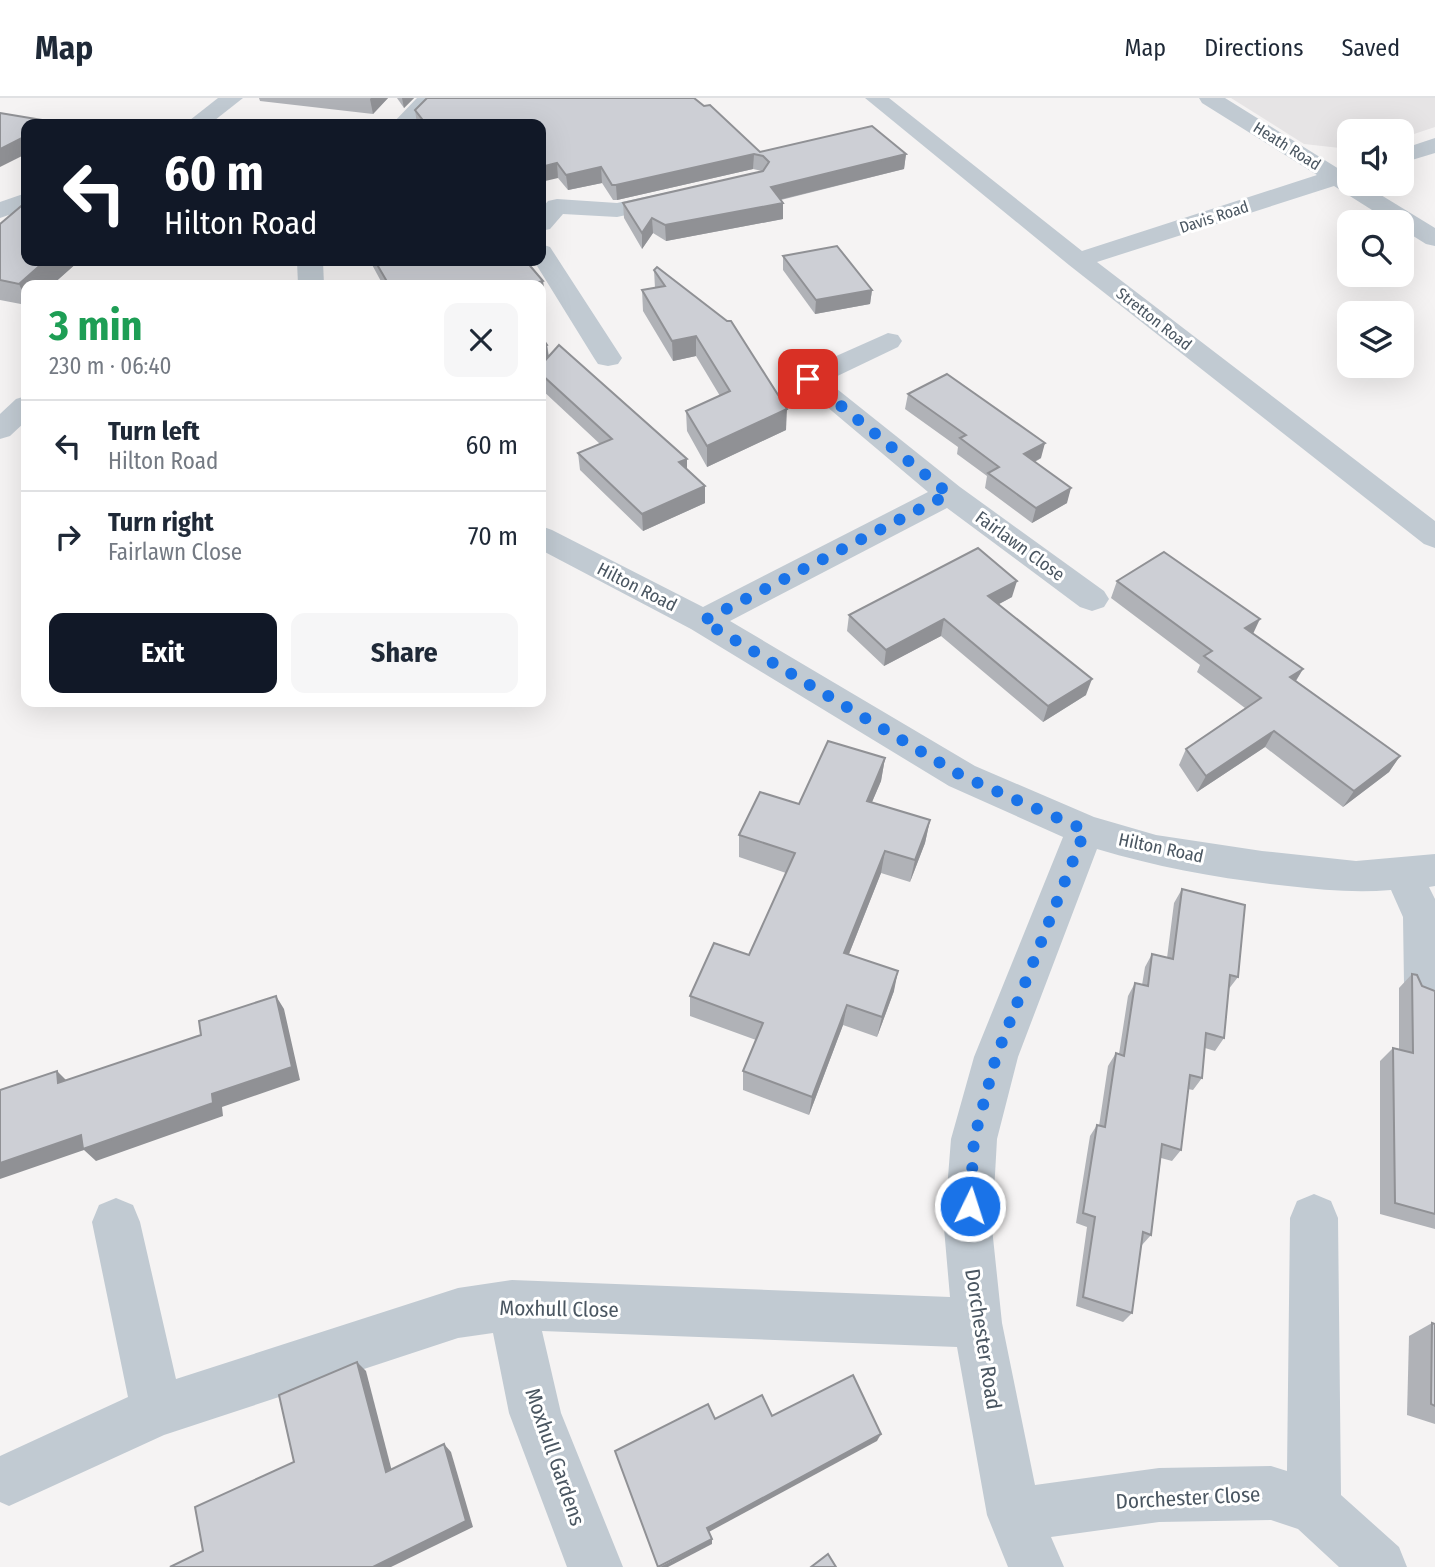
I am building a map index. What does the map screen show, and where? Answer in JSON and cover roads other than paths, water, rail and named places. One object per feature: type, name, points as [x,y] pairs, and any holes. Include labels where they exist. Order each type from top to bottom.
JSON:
[{"type":"street","points":[[203,119],[232,98]]},
{"type":"street","points":[[409,119],[430,98]]},
{"type":"street","name":"Stretton Road","points":[[876,98],[1078,260],[1435,537]]},
{"type":"street","name":"Heath Road","points":[[1210,98],[1337,172]]},
{"type":"street","points":[[1414,150],[1435,145]]},
{"type":"street","points":[[549,205],[617,210],[695,193],[679,177]]},
{"type":"street","name":"Davis Road","points":[[1078,260],[1337,177]]},
{"type":"street","name":"Heath Road","points":[[1373,196],[1435,239]]},
{"type":"street","points":[[546,260],[608,358]]},
{"type":"street","name":"Fairlawn Close","points":[[888,341],[808,379],[949,494],[1092,599]]},
{"type":"street","points":[[0,430],[21,410]]},
{"type":"street","points":[[703,621],[949,494]]},
{"type":"street","name":"Hilton Road","points":[[546,540],[703,621],[962,776],[1085,830],[1156,851],[1262,867],[1356,877],[1419,871]]},
{"type":"street","name":"Dorchester Road","points":[[1036,1567],[1014,1515],[977,1323],[968,1228],[974,1139],[996,1057],[1085,830]]},
{"type":"street","points":[[1419,871],[1425,984]]},
{"type":"street","points":[[1314,1219],[1314,1507]]},
{"type":"street","points":[[116,1222],[157,1411]]},
{"type":"street","name":"Moxhull Close","points":[[9,1479],[157,1411],[458,1313],[512,1305],[977,1323]]},
{"type":"street","name":"Moxhull Gardens","points":[[512,1305],[535,1413],[595,1567]]},
{"type":"street","name":"Dorchester Close","points":[[1014,1515],[1159,1495],[1271,1493],[1314,1507],[1379,1567]]}]
